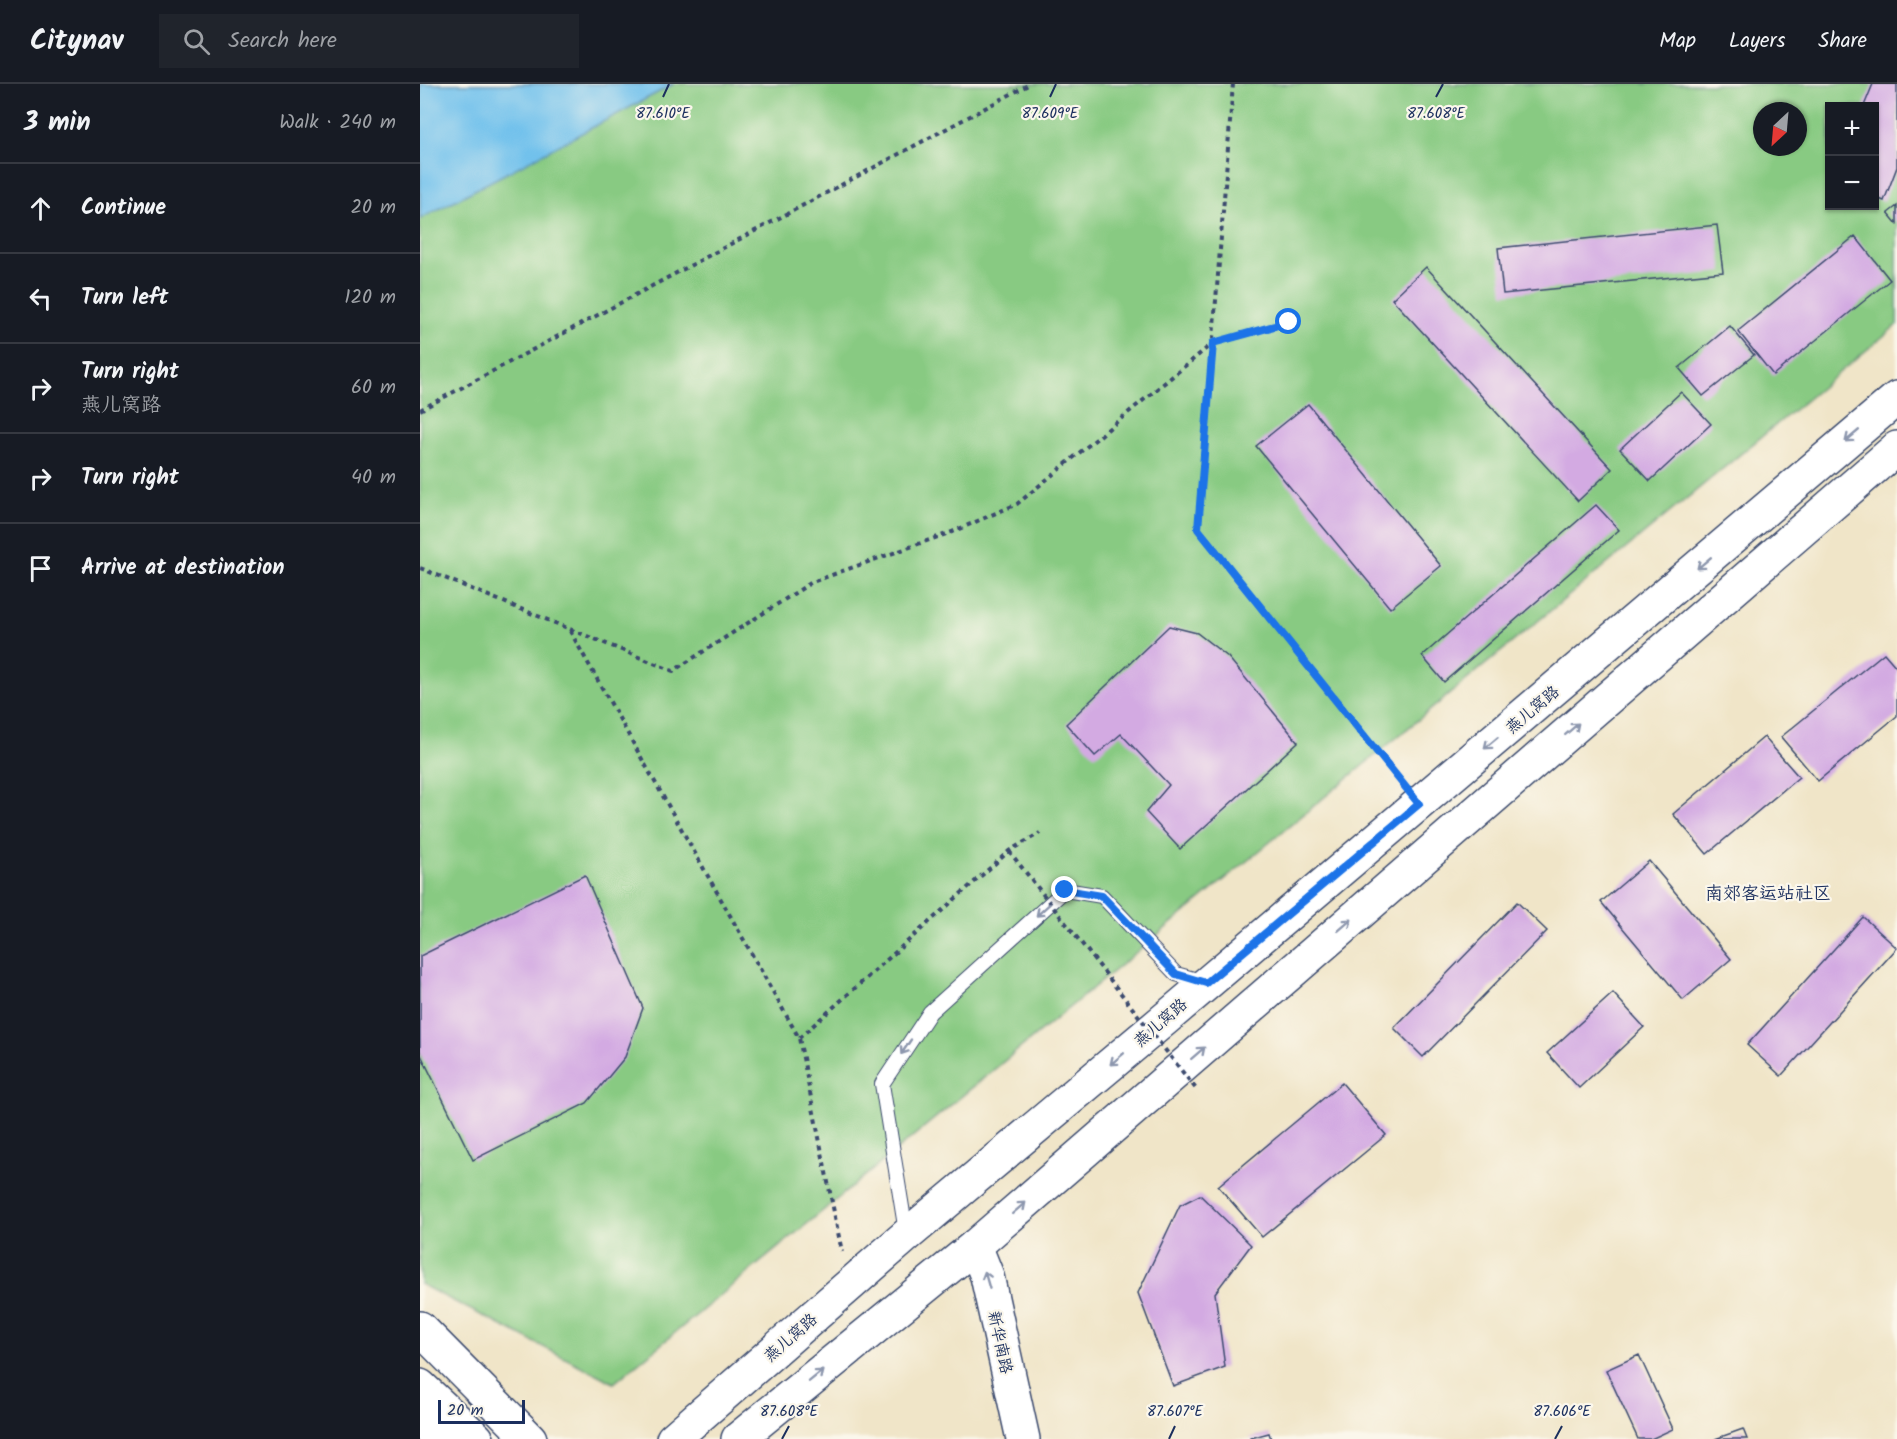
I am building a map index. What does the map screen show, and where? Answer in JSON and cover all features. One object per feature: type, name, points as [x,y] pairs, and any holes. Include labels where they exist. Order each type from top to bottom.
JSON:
[{"type":"main road","name":"燕儿窝路","points":[[673,1439],[907,1235],[1897,399]]},
{"type":"main road","points":[[738,1439],[975,1246],[1897,448]]},
{"type":"main road","name":"新华南路","points":[[975,1246],[987,1276],[1023,1439]]},
{"type":"main road","points":[[420,1328],[530,1439]]},
{"type":"main road","points":[[420,1351],[516,1439]]},
{"type":"main road","points":[[420,1386],[477,1439]]},
{"type":"main road","points":[[420,1421],[441,1439]]},
{"type":"lane","points":[[907,1235],[882,1084],[930,1012],[1065,890],[1102,896],[1176,974],[1206,983]]},
{"type":"path","points":[[420,410],[1030,84]]},
{"type":"path","points":[[1233,84],[1198,529],[1419,804]]},
{"type":"path","points":[[420,568],[673,671],[812,582],[952,532],[1017,504],[1213,343],[1289,322]]},
{"type":"path","points":[[569,630],[799,1038],[849,1285]]},
{"type":"path","points":[[799,1038],[1009,851],[1040,833]]},
{"type":"path","points":[[1009,851],[1196,1089]]},
{"type":"green space","points":[[420,84],[1897,84],[1897,325],[614,1383],[420,1284]]},
{"type":"water","points":[[420,84],[674,84],[420,219]]},
{"type":"building","points":[[1873,84],[1897,84],[1897,167],[1884,201],[1879,199],[1879,102],[1866,102]]},
{"type":"building","points":[[1897,206],[1897,224],[1888,213]]},
{"type":"building","points":[[1717,225],[1723,272],[1503,294],[1498,248]]},
{"type":"building","points":[[1855,236],[1890,280],[1773,375],[1738,331]]},
{"type":"building","points":[[1426,267],[1612,469],[1578,501],[1392,299]]},
{"type":"building","points":[[1730,326],[1754,355],[1703,396],[1679,368]]},
{"type":"building","points":[[1681,392],[1711,424],[1650,481],[1620,449]]},
{"type":"building","points":[[1308,404],[1441,566],[1390,608],[1256,446]]},
{"type":"building","points":[[1596,505],[1619,530],[1444,682],[1422,656]]},
{"type":"building","points":[[1169,626],[1197,633],[1228,657],[1298,742],[1180,849],[1146,812],[1169,785],[1121,734],[1095,756],[1066,724]]},
{"type":"building","points":[[1884,653],[1897,668],[1897,716],[1818,781],[1781,737]]},
{"type":"building","points":[[1764,737],[1799,777],[1707,854],[1673,814]]},
{"type":"building","points":[[1649,861],[1731,959],[1683,1000],[1601,902]]},
{"type":"building","points":[[585,875],[643,1008],[625,1057],[587,1103],[473,1160],[420,1053],[420,956]]},
{"type":"building","points":[[1517,902],[1547,931],[1423,1057],[1394,1028]]},
{"type":"building","points":[[1863,917],[1897,948],[1781,1076],[1747,1045]]},
{"type":"building","points":[[1613,993],[1644,1027],[1579,1088],[1547,1053]]},
{"type":"building","points":[[1342,1083],[1386,1135],[1262,1237],[1218,1186]]},
{"type":"building","points":[[1200,1195],[1251,1245],[1215,1293],[1225,1367],[1173,1386],[1138,1293],[1180,1205]]},
{"type":"building","points":[[1639,1355],[1673,1429],[1651,1439],[1638,1439],[1606,1370]]},
{"type":"building","points":[[1743,1429],[1747,1439],[1715,1439]]},
{"type":"building","points":[[1269,1433],[1271,1439],[1250,1439],[1250,1438]]},
{"type":"district","name":"南郊客运站社区","points":[[1768,893]]},
{"type":"route","points":[[1065,890],[1102,896],[1176,974],[1206,983],[1419,804],[1198,529],[1213,343],[1289,322]]}]
